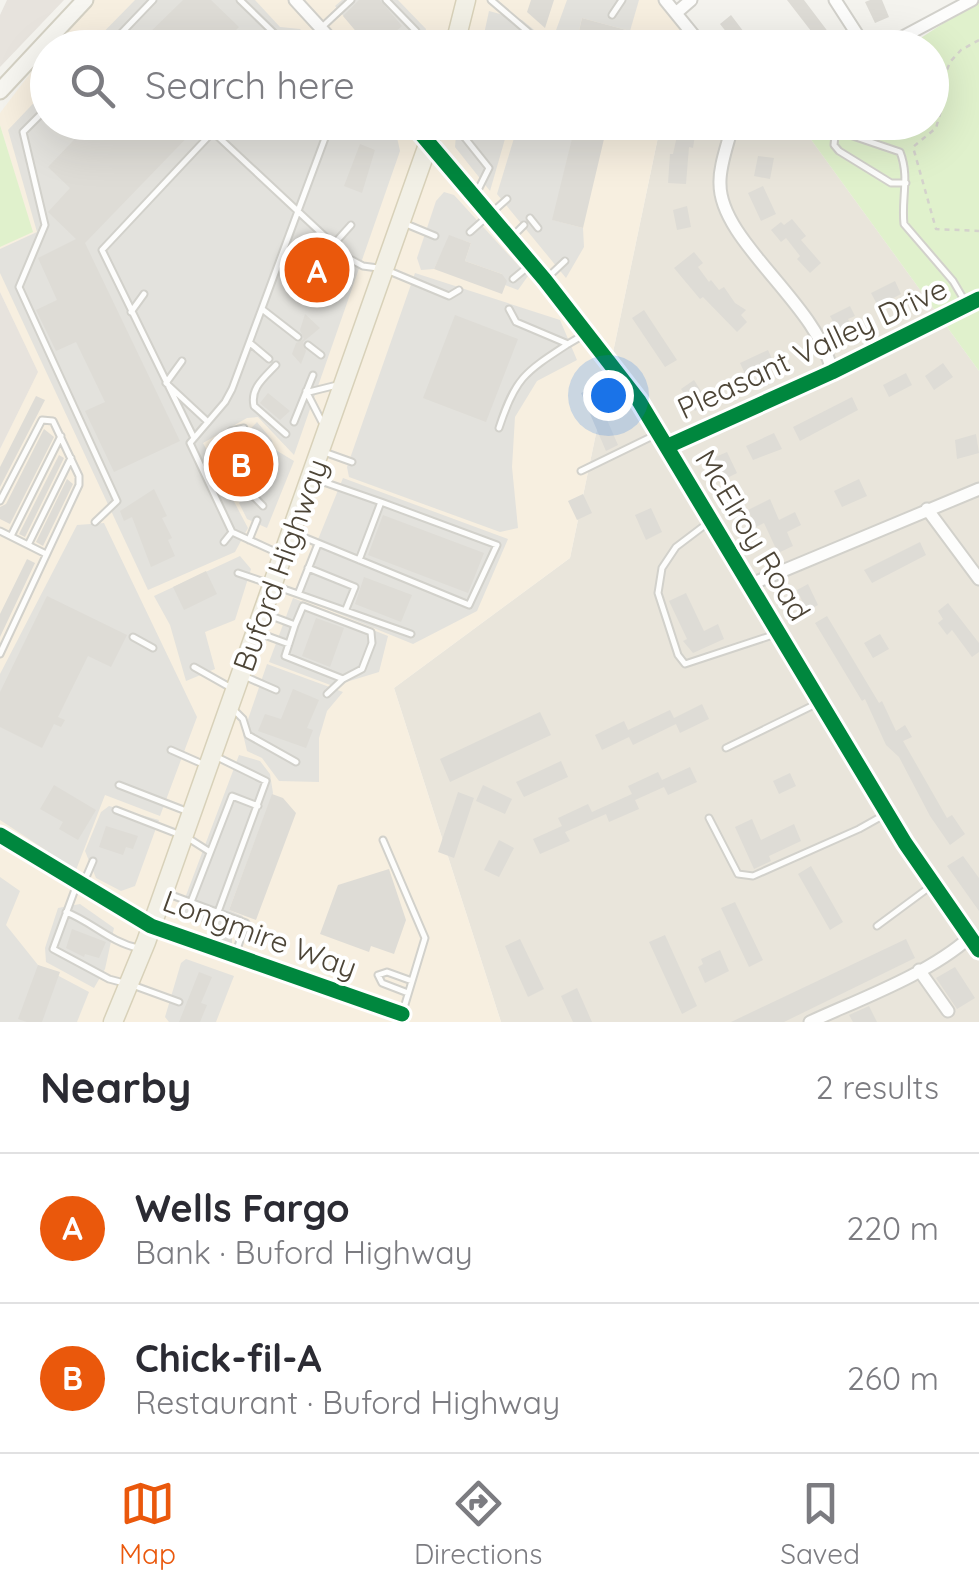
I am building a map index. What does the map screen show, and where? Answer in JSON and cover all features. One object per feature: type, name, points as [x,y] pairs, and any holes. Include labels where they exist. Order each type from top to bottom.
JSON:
[{"type":"main road","points":[[458,30],[466,0]]},
{"type":"main road","name":"Buford Highway","points":[[118,1017],[431,140]]},
{"type":"street","points":[[57,30],[85,0]]},
{"type":"street","points":[[295,0],[321,28]]},
{"type":"street","points":[[665,0],[690,30]]},
{"type":"street","points":[[676,13],[692,0]]},
{"type":"street","points":[[835,0],[854,30]]},
{"type":"street","points":[[910,30],[947,6],[972,0]]},
{"type":"street","points":[[0,90],[30,58]]},
{"type":"street","name":"McElroy Road","points":[[427,140],[588,332],[659,432],[887,813],[979,950]]},
{"type":"street","points":[[729,140],[720,184],[728,216],[802,312],[822,343],[832,372]]},
{"type":"street","name":"Pleasant Valley Drive","points":[[668,446],[832,372],[973,302]]},
{"type":"street","points":[[749,585],[979,489]]},
{"type":"street","points":[[927,508],[979,579]]},
{"type":"street","name":"Longmire Way","points":[[0,835],[151,926],[402,1014]]},
{"type":"street","points":[[810,1022],[835,1017],[955,950],[970,936]]},
{"type":"street","points":[[919,970],[948,1011]]},
{"type":"lane","points":[[124,30],[154,0]]},
{"type":"lane","points":[[240,0],[270,30]]},
{"type":"lane","points":[[321,28],[351,0]]},
{"type":"lane","points":[[386,0],[415,30]]},
{"type":"lane","points":[[491,0],[525,30]]},
{"type":"lane","points":[[612,14],[622,0]]},
{"type":"lane","points":[[30,125],[23,132],[44,225],[20,287],[117,501],[95,522]]},
{"type":"lane","points":[[194,438],[102,250],[205,140]]},
{"type":"lane","points":[[222,140],[333,246],[363,266],[386,270],[449,296],[459,290]]},
{"type":"lane","points":[[284,556],[232,532],[190,443],[225,402],[325,140]]},
{"type":"lane","points":[[467,140],[489,168],[474,196]]},
{"type":"lane","points":[[834,140],[839,151],[891,183],[906,183]]},
{"type":"lane","points":[[865,140],[900,152],[906,168],[904,224],[973,302]]},
{"type":"lane","points":[[470,232],[507,199]]},
{"type":"lane","points":[[530,218],[538,228]]},
{"type":"lane","points":[[403,222],[435,236]]},
{"type":"lane","points":[[333,246],[351,225]]},
{"type":"lane","points":[[510,239],[524,225]]},
{"type":"lane","points":[[545,280],[565,261]]},
{"type":"lane","points":[[512,279],[532,264]]},
{"type":"lane","points":[[418,294],[421,285]]},
{"type":"lane","points":[[131,312],[144,294]]},
{"type":"lane","points":[[262,309],[298,337]]},
{"type":"lane","points":[[509,309],[516,322],[568,344]]},
{"type":"lane","points":[[498,428],[512,388],[534,366],[588,332]]},
{"type":"lane","points":[[250,343],[269,359]]},
{"type":"lane","points":[[308,345],[320,355]]},
{"type":"lane","points":[[166,383],[182,361]]},
{"type":"lane","points":[[276,365],[256,387],[253,401],[286,434]]},
{"type":"lane","points":[[294,422],[313,375]]},
{"type":"lane","points":[[306,391],[320,391],[346,381]]},
{"type":"lane","points":[[166,383],[208,422]]},
{"type":"lane","points":[[306,391],[324,442],[352,462]]},
{"type":"lane","points":[[0,502],[42,420],[53,421],[71,458],[78,485],[0,654]]},
{"type":"lane","points":[[244,428],[231,431],[214,450],[214,456],[262,506]]},
{"type":"lane","points":[[581,471],[659,432]]},
{"type":"lane","points":[[11,536],[61,435]]},
{"type":"lane","points":[[28,545],[71,458]]},
{"type":"lane","points":[[292,532],[469,605],[497,546],[312,478]]},
{"type":"lane","points":[[359,560],[381,502]]},
{"type":"lane","points":[[249,540],[257,520]]},
{"type":"lane","points":[[712,520],[686,536],[662,568],[658,593],[678,655],[685,664],[779,633]]},
{"type":"lane","points":[[0,530],[46,554]]},
{"type":"lane","points":[[224,542],[232,532]]},
{"type":"lane","points":[[298,592],[318,544]]},
{"type":"lane","points":[[308,568],[354,587],[346,610]]},
{"type":"lane","points":[[238,573],[412,634]]},
{"type":"lane","points":[[327,694],[343,679],[362,670],[372,643],[371,632],[303,606],[285,656],[343,679]]},
{"type":"lane","points":[[263,613],[295,624]]},
{"type":"lane","points":[[256,632],[289,644]]},
{"type":"lane","points":[[133,638],[152,648]]},
{"type":"lane","points":[[194,666],[236,690],[276,690]]},
{"type":"lane","points":[[236,690],[248,735],[296,762]]},
{"type":"lane","points":[[726,748],[820,701]]},
{"type":"lane","points":[[171,750],[266,781],[218,912]]},
{"type":"lane","points":[[118,785],[192,813]]},
{"type":"lane","points":[[191,902],[232,796],[258,806]]},
{"type":"lane","points":[[116,810],[184,836],[210,852]]},
{"type":"lane","points":[[709,818],[738,874],[753,876],[859,830],[887,813]]},
{"type":"lane","points":[[383,840],[426,938],[402,1014]]},
{"type":"lane","points":[[92,861],[66,912],[54,949],[109,980],[179,1002]]},
{"type":"lane","points":[[877,926],[934,884]]},
{"type":"lane","points":[[163,892],[246,923],[235,955]]},
{"type":"lane","points":[[66,912],[119,944],[143,949]]},
{"type":"lane","points":[[408,992],[382,983],[378,975],[387,972],[412,981]]},
{"type":"path","points":[[949,65],[961,50],[979,40]]},
{"type":"path","points":[[925,140],[913,147],[936,229],[979,231]]},
{"type":"shaded area","points":[[7,0],[64,0],[35,30],[30,30],[30,36],[0,67],[0,15]]},
{"type":"shaded area","points":[[91,0],[663,0],[681,26],[680,30],[65,30]]},
{"type":"shaded area","points":[[135,0],[255,0],[280,27],[301,30],[106,30]]},
{"type":"shaded area","points":[[342,0],[398,0],[426,30],[355,30],[335,6]]},
{"type":"shaded area","points":[[567,0],[639,0],[630,30],[582,18],[579,30],[556,30]]},
{"type":"shaded area","points":[[489,11],[522,20],[534,30],[485,30]]},
{"type":"shaded area","points":[[30,73],[30,140],[657,140],[570,558],[394,688],[501,1022],[0,1022],[0,449],[37,372],[0,292],[0,247],[32,231],[0,125],[0,113]]},
{"type":"shaded area","points":[[30,107],[30,140],[398,140],[400,151],[294,455],[258,417],[247,418],[203,443],[248,528],[235,552],[148,590],[0,273],[0,249],[37,232],[8,130]]},
{"type":"shaded area","points":[[456,140],[505,140],[490,191],[455,147]]},
{"type":"shaded area","points":[[513,140],[572,140],[553,220],[583,228],[584,247],[566,278],[497,194]]},
{"type":"shaded area","points":[[657,140],[811,140],[979,371],[979,1022],[501,1022],[394,688],[570,558]]},
{"type":"shaded area","points":[[444,192],[454,195],[528,276],[518,290],[505,285],[502,274],[465,261],[471,243],[450,236],[434,269],[421,270],[417,258],[436,201]]},
{"type":"shaded area","points":[[415,273],[560,320],[577,360],[537,381],[515,417],[512,467],[518,528],[500,532],[349,477],[347,467]]},
{"type":"shaded area","points":[[0,292],[38,372],[0,449]]},
{"type":"shaded area","points":[[257,422],[272,440],[274,449],[294,461],[267,528],[247,519],[239,503],[268,472],[238,442]]},
{"type":"shaded area","points":[[343,478],[508,539],[477,611],[413,644],[295,596]]},
{"type":"shaded area","points":[[104,523],[197,717],[160,816],[105,795],[76,870],[0,820],[0,674],[77,525]]},
{"type":"shaded area","points":[[240,556],[251,569],[235,620],[205,632],[215,669],[186,681],[170,625],[154,596]]},
{"type":"shaded area","points":[[293,598],[388,636],[379,672],[333,686],[269,662]]},
{"type":"shaded area","points":[[267,664],[343,692],[327,711],[319,738],[319,782],[279,781],[262,758],[247,751],[243,734]]},
{"type":"shaded area","points":[[239,755],[260,761],[270,774],[273,793],[229,910],[243,916],[236,934],[179,914]]},
{"type":"shaded area","points":[[109,806],[159,820],[135,886],[121,891],[96,878],[85,851],[101,812]]},
{"type":"shaded area","points":[[0,877],[20,891],[6,925],[38,965],[89,992],[77,1022],[0,1022]]},
{"type":"shaded area","points":[[80,904],[114,928],[105,969],[94,988],[46,962],[45,948],[58,908]]},
{"type":"shaded area","points":[[186,959],[234,976],[216,1022],[169,1022],[165,1017],[181,963]]},
{"type":"green space","points":[[979,0],[979,371],[811,140],[949,140],[949,30],[933,30]]},
{"type":"green space","points":[[0,125],[33,232],[0,247]]},
{"type":"building","points":[[183,0],[211,0],[239,27],[236,30],[152,30]]},
{"type":"building","points":[[359,0],[380,0],[402,26],[397,30],[355,30],[343,16]]},
{"type":"building","points":[[531,0],[554,0],[545,28],[527,12]]},
{"type":"building","points":[[787,0],[804,0],[827,30],[810,30]]},
{"type":"building","points":[[882,0],[889,17],[875,23],[865,2]]},
{"type":"building","points":[[731,15],[742,30],[725,30],[720,24]]},
{"type":"building","points":[[582,18],[626,30],[579,30]]},
{"type":"building","points":[[74,140],[185,140],[85,243],[180,441],[114,472],[85,411],[105,402],[76,342],[56,351],[36,310],[57,300],[38,258],[76,239],[48,212],[70,188],[48,167]]},
{"type":"building","points":[[572,140],[604,140],[583,228],[552,220]]},
{"type":"building","points":[[676,140],[694,140],[693,148],[689,147],[686,184],[668,183]]},
{"type":"building","points":[[360,144],[375,150],[362,193],[344,186]]},
{"type":"building","points":[[758,156],[774,158],[770,179],[754,176]]},
{"type":"building","points":[[763,186],[776,214],[761,221],[748,193]]},
{"type":"building","points":[[687,206],[691,227],[677,230],[673,210]]},
{"type":"building","points":[[792,219],[806,236],[801,240],[821,263],[810,273],[786,238],[781,242],[771,230]]},
{"type":"building","points":[[449,235],[471,243],[465,261],[502,274],[507,281],[502,294],[434,269]]},
{"type":"building","points":[[311,250],[336,260],[324,290],[317,287],[318,283],[301,277],[303,273],[298,271]]},
{"type":"building","points":[[694,252],[703,263],[698,267],[709,282],[719,290],[724,287],[735,303],[746,310],[741,315],[747,322],[737,332],[703,297],[700,299],[674,268]]},
{"type":"building","points":[[895,281],[901,294],[878,306],[871,293]]},
{"type":"building","points":[[850,306],[855,316],[848,319],[852,326],[839,333],[830,316]]},
{"type":"building","points":[[644,310],[677,360],[665,367],[632,318]]},
{"type":"building","points":[[305,314],[320,328],[303,342],[306,351],[301,364],[292,354],[296,343],[304,339],[300,330]]},
{"type":"building","points":[[455,315],[518,339],[486,422],[423,398]]},
{"type":"building","points":[[768,350],[774,363],[746,376],[740,363]]},
{"type":"building","points":[[943,363],[953,377],[934,390],[925,376]]},
{"type":"building","points":[[906,373],[912,385],[889,397],[883,385]]},
{"type":"building","points":[[694,380],[708,402],[695,411],[681,389]]},
{"type":"building","points":[[593,388],[618,445],[606,451],[581,393]]},
{"type":"building","points":[[268,393],[290,411],[280,420],[260,403]]},
{"type":"building","points":[[36,396],[45,400],[0,487],[0,467]]},
{"type":"building","points":[[852,397],[858,410],[800,441],[793,427]]},
{"type":"building","points":[[44,429],[54,437],[10,524],[0,519],[0,507],[6,504]]},
{"type":"building","points":[[774,433],[782,449],[753,460],[746,446]]},
{"type":"building","points":[[976,434],[979,453],[957,459],[955,440]]},
{"type":"building","points":[[228,444],[232,448],[235,445],[262,470],[249,482],[223,456],[221,452]]},
{"type":"building","points":[[727,452],[737,473],[723,480],[713,458]]},
{"type":"building","points":[[59,455],[64,458],[25,537],[19,534]]},
{"type":"building","points":[[67,479],[73,484],[43,546],[36,542]]},
{"type":"building","points":[[859,479],[867,496],[842,507],[834,491]]},
{"type":"building","points":[[154,489],[167,516],[162,518],[175,556],[151,567],[132,517],[124,521],[120,511]]},
{"type":"building","points":[[583,494],[592,513],[577,520],[568,501]]},
{"type":"building","points":[[770,499],[779,520],[795,512],[801,525],[787,532],[793,546],[778,553],[764,523],[756,527],[748,510]]},
{"type":"building","points":[[651,508],[662,532],[646,540],[635,515]]},
{"type":"building","points":[[383,515],[484,553],[468,593],[368,555]]},
{"type":"building","points":[[920,542],[926,555],[872,583],[864,570]]},
{"type":"building","points":[[27,559],[35,563],[0,637],[0,614]]},
{"type":"building","points":[[206,571],[217,594],[184,610],[173,587]]},
{"type":"building","points":[[364,577],[412,595],[401,622],[355,604]]},
{"type":"building","points":[[808,584],[818,605],[807,611],[797,590]]},
{"type":"building","points":[[686,593],[704,631],[718,624],[724,639],[693,653],[683,641],[687,639],[669,601]]},
{"type":"building","points":[[47,596],[127,635],[111,667],[88,656],[58,717],[65,720],[61,727],[54,724],[42,748],[0,727],[0,692]]},
{"type":"building","points":[[948,603],[979,643],[979,652],[972,657],[952,630],[947,635],[938,623],[943,619],[938,611]]},
{"type":"building","points":[[827,616],[879,703],[882,701],[896,731],[905,725],[912,737],[903,741],[947,818],[952,815],[965,834],[950,845],[899,757],[886,745],[865,699],[862,701],[815,623]]},
{"type":"building","points":[[316,618],[344,628],[330,667],[302,656]]},
{"type":"building","points":[[880,634],[889,649],[873,658],[864,643]]},
{"type":"building","points":[[293,689],[319,700],[307,728],[313,730],[306,748],[258,731],[265,714],[281,719]]},
{"type":"building","points":[[702,704],[709,719],[680,733],[676,724],[633,745],[629,737],[602,750],[595,735],[624,721],[628,730],[670,710],[674,718]]},
{"type":"building","points":[[540,712],[551,735],[450,782],[440,759]]},
{"type":"building","points":[[561,761],[568,777],[524,797],[516,782]]},
{"type":"building","points":[[690,767],[697,782],[668,795],[664,787],[635,800],[639,809],[609,822],[606,814],[565,832],[570,841],[540,854],[533,839],[562,826],[558,818],[588,804],[592,812],[632,794],[628,786],[658,772],[662,780]]},
{"type":"building","points":[[790,773],[796,786],[779,794],[773,781]]},
{"type":"building","points":[[54,785],[96,810],[78,840],[59,829],[63,822],[40,809]]},
{"type":"building","points":[[483,785],[512,799],[505,814],[476,801]]},
{"type":"building","points":[[458,792],[474,798],[454,858],[438,852]]},
{"type":"building","points":[[272,794],[283,798],[296,813],[256,920],[229,910]]},
{"type":"building","points":[[752,819],[761,840],[794,824],[801,841],[769,856],[771,861],[754,869],[735,827]]},
{"type":"building","points":[[106,826],[138,836],[133,849],[126,847],[123,855],[99,847]]},
{"type":"building","points":[[499,840],[514,848],[499,877],[484,870]]},
{"type":"building","points":[[963,856],[979,878],[979,911],[947,866]]},
{"type":"building","points":[[811,866],[843,922],[830,930],[798,874]]},
{"type":"building","points":[[389,869],[406,920],[394,954],[371,946],[369,952],[320,934],[338,885]]},
{"type":"building","points":[[735,902],[763,960],[749,967],[721,908]]},
{"type":"building","points":[[212,928],[232,935],[232,944],[208,936]]},
{"type":"building","points":[[72,929],[106,942],[99,958],[85,954],[84,957],[66,948]]},
{"type":"building","points":[[665,935],[697,1006],[682,1014],[649,942]]},
{"type":"building","points":[[520,939],[544,989],[528,997],[505,946]]},
{"type":"building","points":[[906,939],[915,958],[784,1022],[731,1022]]},
{"type":"building","points":[[720,950],[729,971],[705,983],[698,967],[703,964],[701,959]]},
{"type":"building","points":[[38,965],[60,972],[42,1022],[27,1022],[18,1019]]},
{"type":"building","points":[[955,967],[975,998],[957,1009],[936,978]]},
{"type":"building","points":[[199,972],[212,977],[201,1003],[207,1005],[200,1022],[179,1022]]},
{"type":"building","points":[[577,988],[592,1022],[573,1022],[561,996]]},
{"type":"building","points":[[869,1006],[877,1022],[853,1022],[849,1015]]},
{"type":"cycle path","points":[[426,140],[545,280],[639,401],[905,843],[979,950]]},
{"type":"cycle path","points":[[668,446],[832,372],[979,299]]},
{"type":"cycle path","points":[[0,835],[151,926],[402,1014]]},
{"type":"place","name":"Wells Fargo","points":[[317,270]]},
{"type":"place","name":"Chick-fil-A","points":[[241,464]]}]
